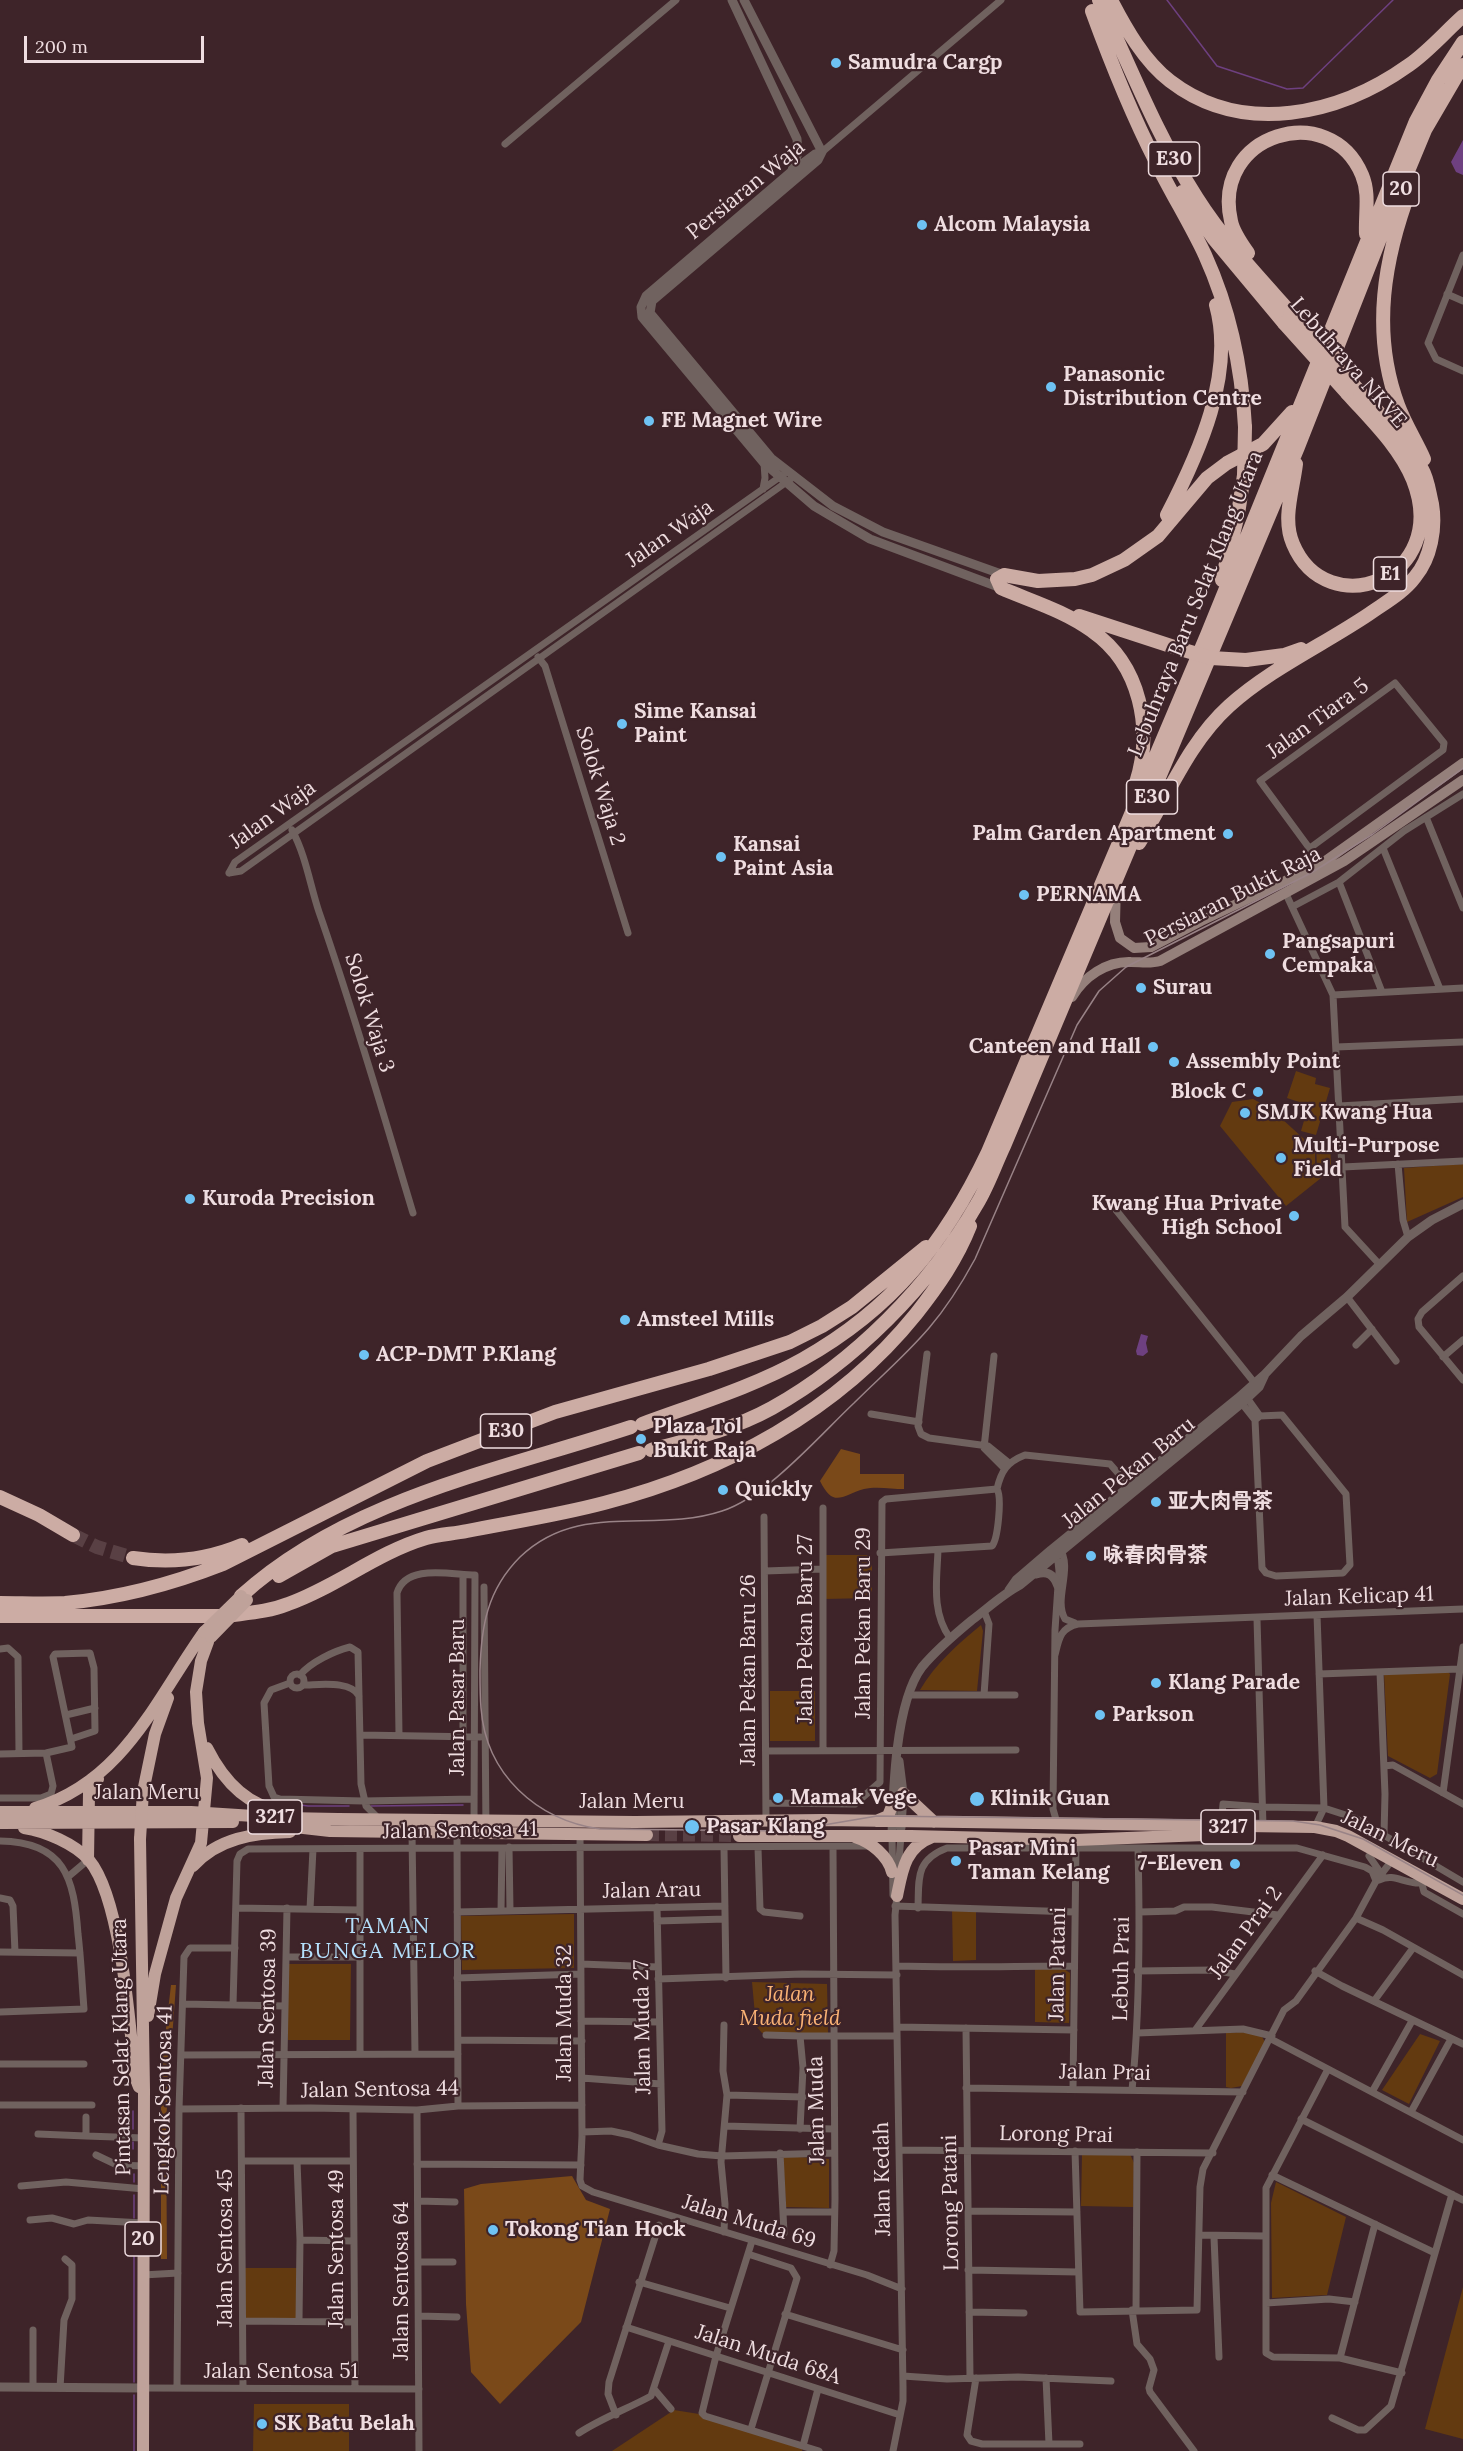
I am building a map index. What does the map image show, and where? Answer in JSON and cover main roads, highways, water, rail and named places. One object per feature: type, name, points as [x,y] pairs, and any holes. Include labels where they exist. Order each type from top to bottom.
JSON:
[{"type":"highway","points":[[1110,0],[1142,52],[1169,80],[1198,99],[1222,109],[1256,115],[1293,112],[1333,103],[1367,90],[1408,65],[1463,16]]},
{"type":"highway","points":[[1093,4],[1121,90],[1198,240],[1220,294],[1239,369],[1245,427],[1244,474],[1238,514],[1222,577],[1222,597]]},
{"type":"highway","name":"E30","points":[[1093,4],[1172,157],[1195,195],[1222,234],[1279,300],[1287,317],[1350,389],[1411,451],[1424,471],[1433,509],[1429,554],[1417,575],[1403,591],[1342,632],[1263,679],[1228,706],[1209,726],[1183,764],[1161,808],[1116,881]]},
{"type":"highway","name":"Lebuhraya NKVE","points":[[1093,4],[1159,153],[1185,197],[1214,239],[1287,317]]},
{"type":"highway","name":"Lebuhraya Baru Selat Klang Utara","points":[[243,1598],[304,1548],[339,1528],[411,1497],[637,1425],[752,1383],[802,1359],[846,1332],[920,1264],[944,1232],[972,1184],[1118,846],[1416,121],[1438,80],[1463,42]]},
{"type":"highway","name":"Lebuhraya Baru Selat Klang Utara","points":[[0,1616],[226,1616],[261,1612],[287,1605],[315,1593],[374,1559],[428,1538],[603,1503],[640,1492],[713,1464],[800,1420],[879,1357],[928,1298],[962,1246],[1298,447],[1425,130],[1463,65]]},
{"type":"highway","points":[[1429,554],[1437,529],[1437,498],[1433,478],[1398,405],[1387,369],[1382,322],[1383,294],[1393,238],[1449,87]]},
{"type":"highway","points":[[1279,300],[1253,263],[1231,222],[1229,199],[1234,176],[1246,157],[1260,144],[1277,136],[1302,132],[1327,140],[1344,151],[1358,166],[1364,182],[1368,200],[1367,239]]},
{"type":"highway","points":[[1149,544],[1175,500],[1200,439],[1217,393],[1221,367],[1222,340],[1208,276],[1170,188]]},
{"type":"highway","name":"Lebuhraya NKVE","points":[[1298,447],[1289,511],[1290,532],[1298,553],[1313,571],[1331,582],[1342,585],[1367,584],[1389,575],[1403,563],[1413,550],[1419,536],[1421,522],[1419,497],[1405,464],[1350,389]]},
{"type":"highway","points":[[1118,846],[1141,768],[1145,742],[1144,722],[1125,667],[1106,642],[1080,623],[1003,582],[1075,579],[1108,569],[1149,544],[1207,478],[1227,463],[1263,444],[1274,434],[1302,398]]},
{"type":"highway","points":[[1050,609],[1211,658],[1246,660],[1284,655],[1342,632]]},
{"type":"highway","name":"Lebuhraya Baru Selat Klang Utara","points":[[0,1603],[63,1603],[151,1589],[223,1564],[427,1461],[555,1412],[749,1357],[790,1342],[852,1307],[920,1252],[947,1221],[972,1184]]},
{"type":"highway","name":"Lebuhraya Baru Selat Klang Utara","points":[[243,1598],[310,1556],[332,1546],[708,1435],[770,1409],[836,1365],[869,1337],[939,1260],[978,1204]]},
{"type":"highway","points":[[0,1497],[39,1515],[73,1535]]},
{"type":"highway","points":[[133,1558],[165,1562],[206,1557],[228,1551],[320,1514]]},
{"type":"highway","name":"20","points":[[191,1651],[208,1637],[243,1598]]},
{"type":"highway","points":[[191,1651],[150,1716],[89,1793],[88,1860],[107,1898],[117,1941],[135,2077],[139,2087],[144,2090],[148,2012],[154,1974],[176,1898],[201,1843],[207,1778],[196,1692],[208,1637]]},
{"type":"highway","name":"20","points":[[164,1709],[208,1637]]},
{"type":"highway","name":"Pintasan Selat Klang Utara","points":[[143,2451],[144,2090],[140,1839],[143,1792],[155,1734],[191,1651]]},
{"type":"highway","points":[[200,1734],[219,1770],[245,1798],[262,1807],[342,1819]]},
{"type":"highway","points":[[13,1812],[51,1803],[77,1791],[114,1759]]},
{"type":"highway","points":[[903,1793],[934,1822]]},
{"type":"highway","points":[[875,1822],[888,1816],[892,1806]]},
{"type":"highway","name":"Jalan Meru","points":[[0,1812],[89,1817],[380,1819],[480,1827],[580,1840],[647,1835]]},
{"type":"highway","name":"Jalan Meru","points":[[0,1824],[89,1817]]},
{"type":"highway","name":"Jalan Meru","points":[[203,1817],[330,1831],[457,1833],[480,1827],[875,1822],[897,1829],[963,1837],[1076,1844],[1141,1843],[1168,1836],[1308,1834],[1336,1840],[1369,1856],[1390,1862],[1420,1884],[1463,1907]]},
{"type":"highway","name":"Jalan Meru","points":[[739,1836],[851,1836],[934,1822],[1315,1827],[1336,1831],[1390,1862],[1463,1899]]},
{"type":"highway","points":[[0,1824],[31,1829],[54,1837],[88,1860]]},
{"type":"highway","points":[[1057,1824],[1060,1829],[1071,1833],[1141,1843]]},
{"type":"highway","points":[[187,1874],[207,1853],[237,1838],[254,1834],[330,1831]]},
{"type":"highway","points":[[851,1836],[864,1840],[872,1846],[890,1864],[892,1872]]},
{"type":"highway","points":[[896,1901],[902,1866],[918,1844],[933,1836],[963,1837]]},
{"type":"main road","name":"Persiaran Bukit Raja","points":[[1116,881],[1115,922],[1118,932],[1124,942],[1134,948],[1151,947],[1321,864],[1463,763]]},
{"type":"main road","name":"Persiaran Bukit Raja","points":[[1043,1053],[1081,983],[1087,977],[1110,965],[1160,961],[1344,861],[1463,780]]},
{"type":"main road","points":[[1128,962],[1120,957],[1120,950],[1126,947],[1134,948]]},
{"type":"waterway","points":[[1167,0],[1217,66],[1287,89],[1303,88],[1393,0]]},
{"type":"waterway","points":[[285,1803],[308,1806],[349,1806]]},
{"type":"waterway","points":[[371,1806],[463,1805]]},
{"type":"waterway","points":[[133,2111],[133,2129]]},
{"type":"waterway","points":[[133,2142],[133,2149]]},
{"type":"waterway","points":[[134,2174],[134,2182]]},
{"type":"waterway","points":[[134,2195],[134,2218]]},
{"type":"waterway","points":[[133,2238],[134,2227]]},
{"type":"waterway","points":[[134,2250],[134,2382]]},
{"type":"waterway","points":[[134,2395],[134,2451]]},
{"type":"tunnel","points":[[73,1535],[97,1547],[133,1558]]},
{"type":"tunnel","points":[[647,1835],[739,1836]]},
{"type":"tram line","points":[[1463,768],[1373,834],[1311,873],[1126,967],[1099,991],[1077,1025],[975,1259],[948,1303],[920,1338],[792,1464],[775,1479],[739,1503],[722,1511],[696,1517],[592,1523],[567,1529],[543,1540],[520,1557],[500,1583],[488,1610],[482,1639],[480,1671],[481,1708],[485,1732],[493,1754],[504,1773],[536,1804],[556,1816],[577,1824],[600,1829],[788,1831],[877,1816],[1293,1821],[1320,1825],[1363,1839],[1463,1895]]},
{"type":"place","name":"Samudra Cargp","points":[[836,63]]},
{"type":"place","name":"Alcom Malaysia","points":[[922,225]]},
{"type":"place","name":"Panasonic Distribution Centre","points":[[1051,387]]},
{"type":"place","name":"FE Magnet Wire","points":[[649,421]]},
{"type":"place","name":"Sime Kansai Paint","points":[[622,724]]},
{"type":"place","name":"Palm Garden Apartment","points":[[1228,834]]},
{"type":"place","name":"Kansai Paint Asia","points":[[721,857]]},
{"type":"place","name":"PERNAMA","points":[[1024,895]]},
{"type":"place","name":"Pangsapuri Cempaka","points":[[1270,954]]},
{"type":"place","name":"Surau","points":[[1141,988]]},
{"type":"place","name":"Canteen and Hall","points":[[1153,1047]]},
{"type":"place","name":"Assembly Point","points":[[1174,1062]]},
{"type":"place","name":"Block C","points":[[1258,1092]]},
{"type":"place","name":"SMJK Kwang Hua","points":[[1245,1113]]},
{"type":"place","name":"Multi-Purpose Field","points":[[1281,1158]]},
{"type":"place","name":"Kuroda Precision","points":[[190,1199]]},
{"type":"place","name":"Kwang Hua Private High School","points":[[1294,1216]]},
{"type":"place","name":"Amsteel Mills","points":[[625,1320]]},
{"type":"place","name":"ACP-DMT P.Klang","points":[[364,1355]]},
{"type":"place","name":"Plaza Tol Bukit Raja","points":[[641,1439]]},
{"type":"place","name":"Quickly","points":[[723,1490]]},
{"type":"place","name":"亚大肉骨茶","points":[[1156,1502]]},
{"type":"place","name":"咏春肉骨茶","points":[[1091,1556]]},
{"type":"place","name":"Klang Parade","points":[[1156,1683]]},
{"type":"place","name":"Parkson","points":[[1100,1715]]},
{"type":"place","name":"Mamak Vege","points":[[778,1798]]},
{"type":"place","name":"Klinik Guan","points":[[977,1799]]},
{"type":"place","name":"Pasar Klang","points":[[692,1827]]},
{"type":"place","name":"Pasar Mini Taman Kelang","points":[[956,1861]]},
{"type":"place","name":"7-Eleven","points":[[1235,1864]]},
{"type":"place","name":"Tokong Tian Hock","points":[[493,2230]]},
{"type":"place","name":"SK Batu Belah","points":[[262,2424]]},
{"type":"district","name":"TAMAN BUNGA MELOR","points":[[388,1940]]},
{"type":"park label","name":"Jalan Muda field","points":[[790,2007]]}]
